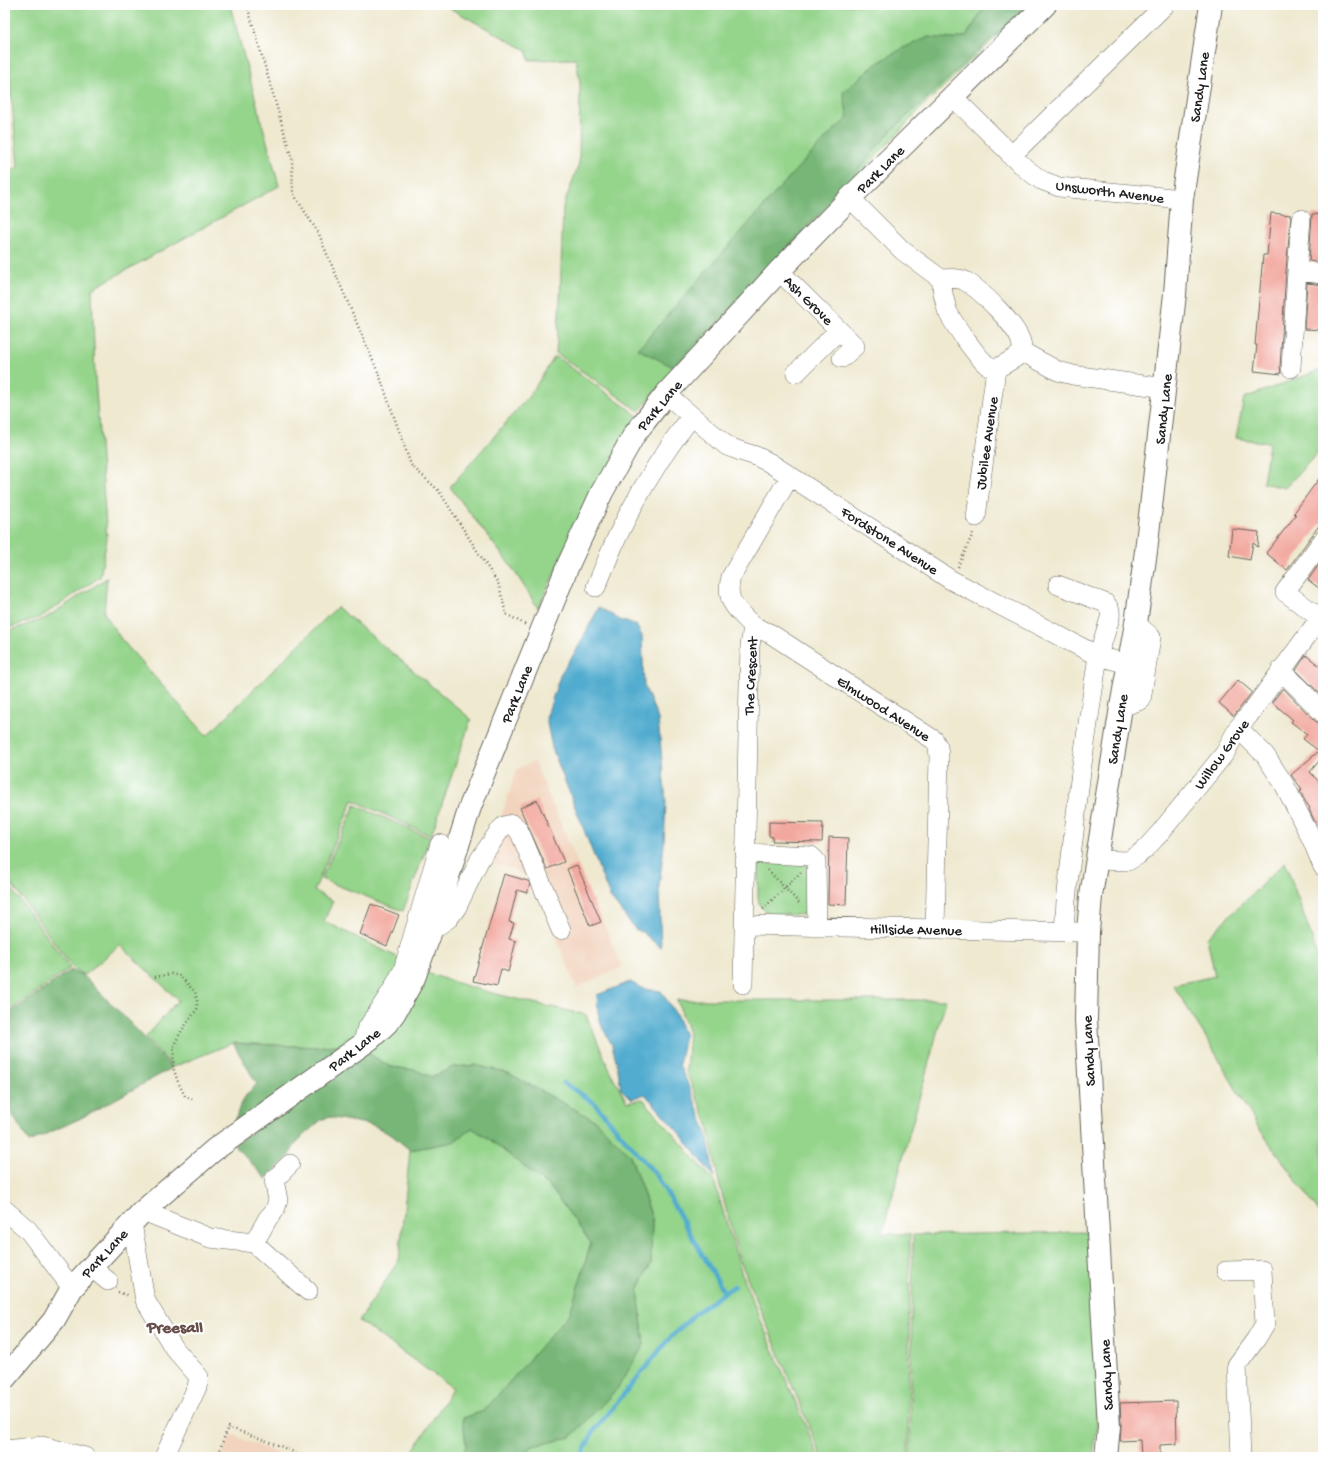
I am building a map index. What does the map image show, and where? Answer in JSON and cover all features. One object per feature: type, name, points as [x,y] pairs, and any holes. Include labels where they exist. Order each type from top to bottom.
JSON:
[{"type":"main road","name":"Park Lane","points":[[5,1378],[54,1320],[72,1288],[137,1217],[214,1150],[362,1046],[387,1023],[395,1012],[414,978],[431,931],[470,807],[569,563],[602,492],[634,435],[666,394],[779,270],[1045,5]]},
{"type":"main road","name":"Sandy Lane","points":[[1106,1457],[1109,1427],[1086,1020],[1088,932],[1091,896],[1136,622],[1147,543],[1175,294],[1182,199],[1211,5]]},
{"type":"street","points":[[1011,156],[1164,5]]},
{"type":"street","name":"Unsworth Avenue","points":[[952,96],[1011,156],[1041,180],[1059,187],[1182,199]]},
{"type":"street","points":[[850,198],[904,252],[941,279],[954,278],[964,281],[979,292],[1015,330],[1021,342],[1022,352]]},
{"type":"street","points":[[1291,368],[1300,219]]},
{"type":"street","name":"Ash Grove","points":[[779,270],[855,346],[842,358]]},
{"type":"street","points":[[1297,271],[1323,274]]},
{"type":"street","points":[[941,279],[943,296],[948,311],[957,326],[987,365],[996,369],[1022,352]]},
{"type":"street","name":"Ash Grove","points":[[796,373],[839,330]]},
{"type":"street","points":[[1022,352],[1058,371],[1073,375],[1165,388]]},
{"type":"street","name":"Jubilee Avenue","points":[[976,516],[996,369]]},
{"type":"street","name":"Fordstone Avenue","points":[[666,394],[727,446],[740,452],[756,456],[790,476],[951,580],[1098,656],[1128,664]]},
{"type":"street","points":[[596,588],[620,531],[642,490],[663,456],[692,416]]},
{"type":"street","name":"The Crescent","points":[[743,984],[748,683],[750,646],[753,626],[737,610],[730,599],[728,588],[731,577],[790,476]]},
{"type":"street","points":[[1322,616],[1285,592],[1323,540]]},
{"type":"street","name":"Sandy Lane","points":[[1058,585],[1105,603],[1111,612],[1098,656],[1081,771],[1066,901],[1064,932]]},
{"type":"street","name":"Willow Grove","points":[[1097,860],[1128,861],[1138,855],[1159,834],[1225,752],[1238,728],[1322,616]]},
{"type":"street","points":[[1121,707],[1141,700],[1151,637],[1136,622]]},
{"type":"street","name":"Elmwood Avenue","points":[[753,626],[771,634],[934,740],[938,747],[939,756],[935,929]]},
{"type":"street","points":[[1281,670],[1323,713]]},
{"type":"street","points":[[1238,728],[1265,755],[1284,784],[1312,840],[1323,867]]},
{"type":"street","points":[[431,931],[449,918],[457,908],[480,859],[500,830],[504,826],[512,824],[517,828],[521,836],[561,930]]},
{"type":"street","points":[[362,1046],[366,1030],[391,992],[403,970],[440,844]]},
{"type":"street","points":[[745,853],[811,856],[816,861],[817,927]]},
{"type":"street","name":"Hillside Avenue","points":[[745,924],[817,927],[1088,932]]},
{"type":"street","points":[[254,1243],[268,1218],[275,1210],[278,1200],[274,1180],[290,1164]]},
{"type":"street","points":[[5,1210],[13,1215],[28,1230],[72,1288]]},
{"type":"street","points":[[164,1457],[197,1387],[199,1377],[174,1348],[144,1300],[137,1217],[210,1238],[254,1243],[308,1291]]},
{"type":"street","points":[[91,1267],[108,1281]]},
{"type":"street","points":[[1226,1271],[1262,1270],[1265,1324],[1237,1365],[1241,1457]]},
{"type":"street","points":[[5,1450],[42,1446],[85,1457]]},
{"type":"path","points":[[247,5],[292,159],[293,193],[319,234],[380,377],[412,465],[439,491],[499,585],[506,614],[518,622],[541,632]]},
{"type":"path","points":[[951,580],[973,535],[976,516]]},
{"type":"path","points":[[766,868],[803,907]]},
{"type":"path","points":[[763,909],[803,869]]},
{"type":"path","points":[[155,977],[171,974],[180,976],[195,992],[197,1009],[182,1030],[174,1045],[174,1067],[178,1082],[185,1096],[196,1100]]},
{"type":"path","points":[[108,1281],[118,1292],[144,1300]]},
{"type":"path","points":[[217,1457],[228,1426],[278,1445],[304,1457]]},
{"type":"shaded area","points":[[534,761],[622,967],[576,988],[540,895],[530,878],[513,869],[486,862],[517,769]]},
{"type":"shaded area","points":[[231,1434],[286,1457],[221,1457]]},
{"type":"green space","points":[[5,5],[230,5],[279,186],[92,289],[95,377],[107,539],[100,577],[41,617],[5,629],[5,173],[18,167],[9,71],[5,55]]},
{"type":"green space","points":[[444,5],[1030,5],[926,103],[731,310],[639,411],[556,353],[560,301],[563,207],[579,164],[580,83],[576,59],[529,60],[526,50]]},
{"type":"green space","points":[[988,5],[1028,5],[892,130],[842,189],[764,273],[673,367],[638,349],[792,174],[832,132],[848,118],[843,92],[876,64],[903,48],[928,37],[954,39],[966,36],[982,11]]},
{"type":"green space","points":[[555,356],[637,415],[581,518],[538,608],[513,569],[450,487],[530,395]]},
{"type":"green space","points":[[1323,369],[1323,447],[1285,488],[1263,483],[1269,443],[1236,438],[1244,398]]},
{"type":"green space","points":[[107,578],[104,613],[121,639],[207,736],[337,607],[471,719],[431,836],[353,800],[314,891],[333,901],[324,921],[403,960],[357,1043],[316,1047],[233,1043],[173,1067],[146,1037],[178,1000],[120,945],[84,975],[72,967],[5,875],[5,632],[44,619]]},
{"type":"green space","points":[[355,805],[430,838],[403,911],[321,879]]},
{"type":"green space","points":[[1285,862],[1311,935],[1323,979],[1323,1218],[1258,1127],[1210,1044],[1173,985],[1215,976],[1207,938]]},
{"type":"green space","points":[[761,863],[808,864],[808,912],[804,915],[783,915],[769,913],[764,910],[760,905],[758,897],[758,868]]},
{"type":"green space","points":[[5,880],[70,968],[5,1014]]},
{"type":"green space","points":[[71,970],[84,976],[172,1068],[81,1118],[29,1142],[5,1103],[5,1016]]},
{"type":"green space","points":[[425,972],[485,991],[586,1015],[611,1073],[627,1102],[643,1099],[714,1181],[744,1281],[819,1457],[518,1457],[644,1345],[638,1290],[651,1263],[652,1218],[630,1155],[596,1121],[508,1073],[475,1065],[453,1067],[432,1077],[415,1070],[391,1067],[364,1051]]},
{"type":"green space","points":[[677,1000],[946,1000],[882,1234],[910,1234],[908,1457],[822,1457],[739,1258],[718,1179],[708,1125],[686,1071],[689,1033]]},
{"type":"green space","points":[[233,1043],[316,1047],[357,1043],[234,1125],[242,1102],[257,1084]]},
{"type":"green space","points":[[364,1051],[391,1067],[415,1070],[432,1077],[453,1067],[475,1065],[508,1073],[596,1121],[630,1155],[652,1218],[651,1263],[638,1290],[644,1345],[617,1389],[571,1437],[534,1446],[518,1457],[462,1457],[466,1446],[463,1418],[484,1411],[570,1313],[591,1243],[550,1187],[488,1138],[472,1128],[453,1142],[410,1150],[393,1136],[373,1125],[328,1117],[321,1120],[296,1143],[288,1157],[266,1179],[234,1145]]},
{"type":"green space","points":[[472,1128],[488,1138],[550,1187],[591,1243],[571,1313],[484,1411],[463,1418],[466,1446],[462,1457],[409,1457],[453,1388],[359,1321],[399,1260],[410,1150],[453,1142]]},
{"type":"green space","points":[[1089,1232],[1097,1355],[1097,1423],[1093,1457],[910,1457],[913,1235]]},
{"type":"water","points":[[599,607],[620,620],[636,625],[642,636],[644,685],[658,719],[666,801],[664,845],[659,887],[661,948],[642,932],[635,929],[610,897],[552,748],[546,718],[561,673],[576,651]]},
{"type":"water","points":[[630,982],[644,989],[661,991],[677,1016],[685,1036],[679,1065],[690,1088],[708,1137],[714,1177],[682,1136],[645,1094],[631,1099],[621,1089],[612,1045],[602,1027],[598,1013],[597,995]]},
{"type":"building","points":[[1271,213],[1291,215],[1286,270],[1280,367],[1281,374],[1254,371],[1263,255],[1267,255]]},
{"type":"building","points":[[1312,214],[1323,215],[1323,263],[1309,261]]},
{"type":"building","points":[[1307,283],[1323,285],[1323,330],[1304,329]]},
{"type":"building","points":[[1323,473],[1323,520],[1287,570],[1266,553],[1296,515],[1294,513]]},
{"type":"building","points":[[1232,529],[1259,532],[1258,547],[1253,543],[1250,560],[1229,556]]},
{"type":"building","points":[[1323,559],[1323,591],[1308,580]]},
{"type":"building","points":[[1306,655],[1323,669],[1323,689],[1319,693],[1296,670]]},
{"type":"building","points":[[1238,680],[1252,692],[1234,716],[1219,703]]},
{"type":"building","points":[[1283,688],[1315,721],[1323,725],[1323,756],[1310,772],[1323,786],[1323,830],[1314,820],[1309,809],[1310,808],[1300,791],[1302,789],[1291,775],[1319,751],[1303,739],[1307,734],[1291,722],[1293,720],[1272,702]]},
{"type":"building","points":[[537,800],[564,862],[547,869],[520,808]]},
{"type":"building","points":[[769,822],[823,823],[822,842],[772,841],[773,837],[769,836]]},
{"type":"building","points":[[829,837],[848,838],[846,905],[828,904]]},
{"type":"building","points":[[577,865],[601,922],[590,926],[567,869]]},
{"type":"building","points":[[504,874],[528,881],[530,884],[527,893],[517,890],[509,922],[514,923],[509,939],[516,941],[508,972],[501,969],[497,986],[473,981]]},
{"type":"building","points":[[371,904],[399,915],[387,946],[360,934]]},
{"type":"building","points":[[1176,1401],[1177,1444],[1160,1445],[1160,1453],[1157,1454],[1157,1457],[1141,1457],[1140,1440],[1120,1441],[1120,1403]]},
{"type":"waterway","points":[[564,1083],[593,1102],[657,1176],[724,1292]]},
{"type":"waterway","points":[[581,1457],[593,1432],[668,1340],[697,1312],[734,1286]]},
{"type":"district","name":"Preesall","points":[[175,1326]]}]
